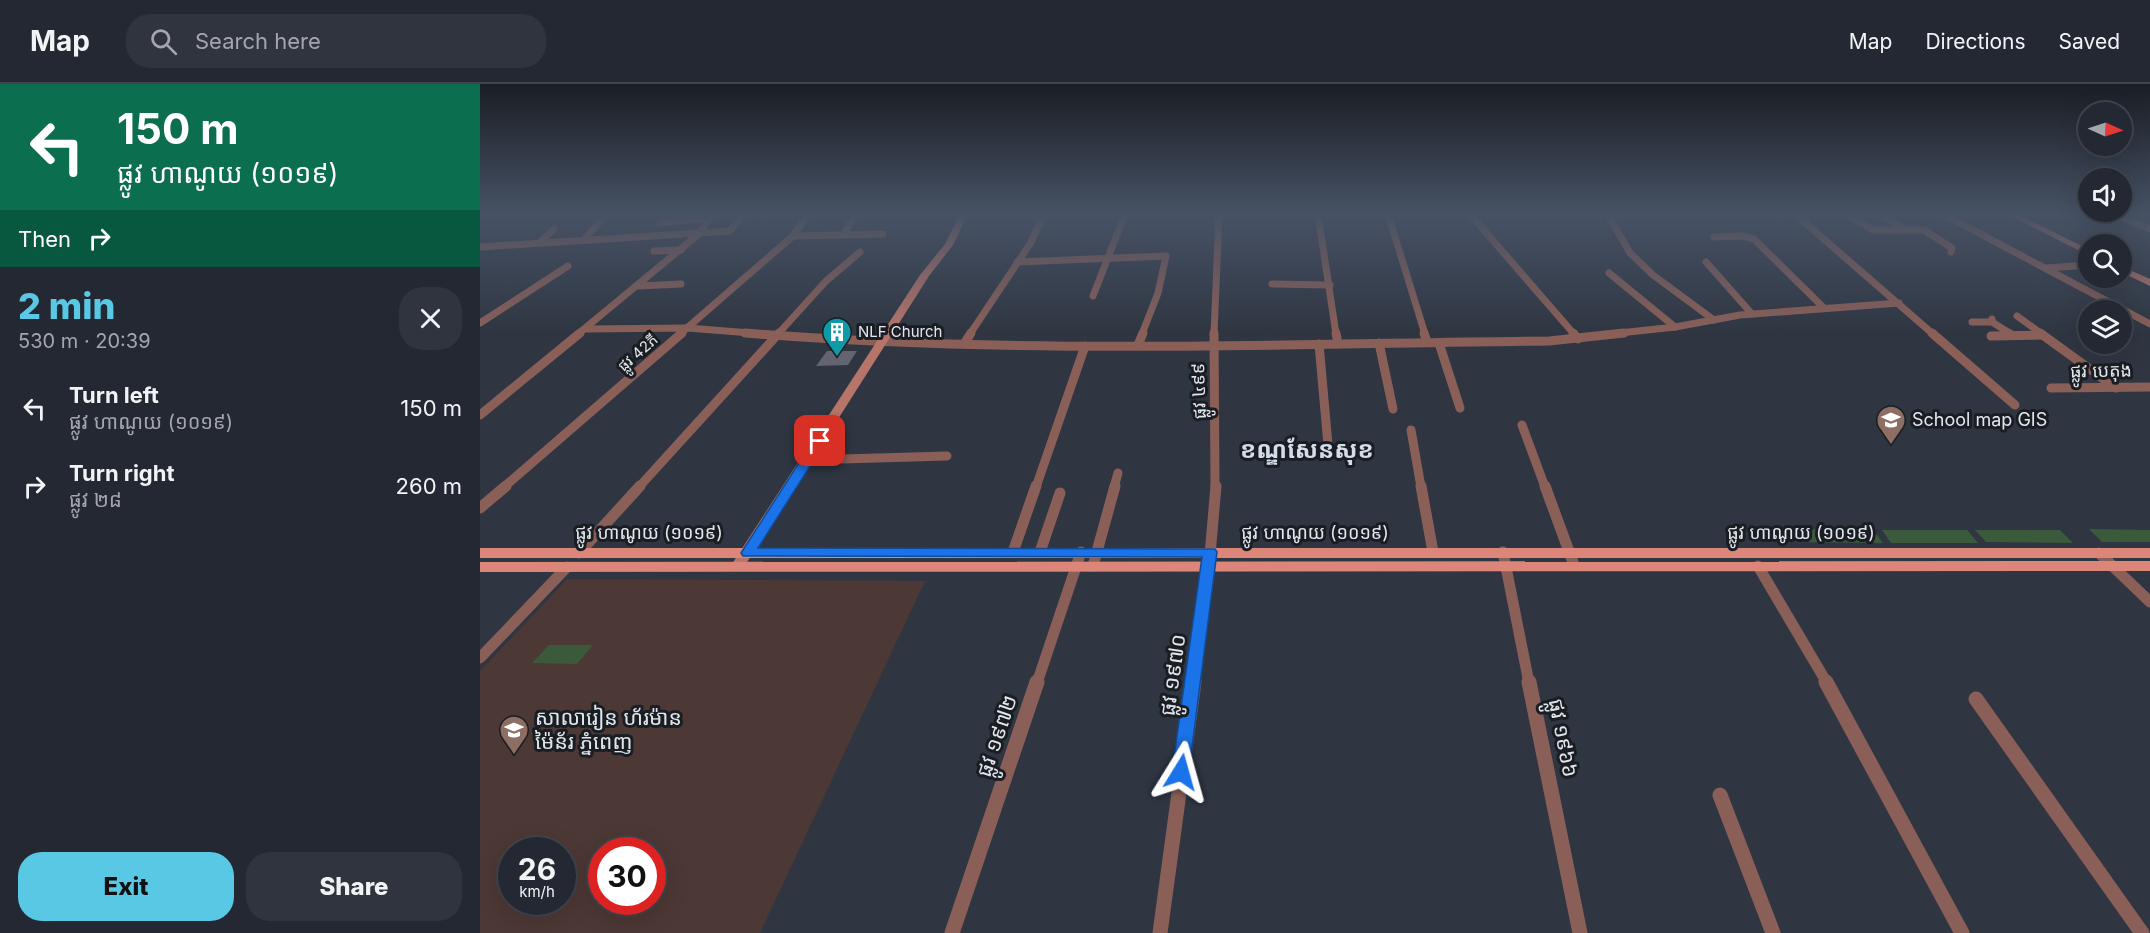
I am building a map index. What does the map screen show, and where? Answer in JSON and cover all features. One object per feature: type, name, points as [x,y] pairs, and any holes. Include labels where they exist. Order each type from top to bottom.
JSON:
[{"type":"main road","name":"ផ្លូវ ហាណូយ (១០១៩)","points":[[480,553],[1040,552],[1087,559]]},
{"type":"main road","name":"ផ្លូវ ហាណូយ (១០១៩)","points":[[1209,559],[1433,552],[1505,559]]},
{"type":"main road","name":"ផ្លូវ ហាណូយ (១០១៩)","points":[[480,567],[737,567],[1087,559],[1571,559],[2150,553]]},
{"type":"main road","name":"ផ្លូវ ហាណូយ (១០១៩)","points":[[1571,559],[1758,566],[2150,566]]},
{"type":"street","points":[[480,415],[677,254]]},
{"type":"street","name":"ផ្លូវ 42ភី","points":[[480,508],[773,254]]},
{"type":"street","points":[[579,553],[831,275],[858,254]]},
{"type":"street","points":[[737,567],[881,342],[925,275],[942,254]]},
{"type":"street","points":[[964,344],[1022,254]]},
{"type":"street","points":[[1093,296],[1109,254]]},
{"type":"street","name":"ផ្លូវ ៤៩៩","points":[[1209,559],[1217,421],[1214,345],[1217,254]]},
{"type":"street","points":[[1325,254],[1338,344]]},
{"type":"street","points":[[1400,254],[1427,342]]},
{"type":"street","points":[[1504,254],[1578,339]]},
{"type":"street","points":[[1631,254],[1653,275],[1714,320]]},
{"type":"street","points":[[1769,254],[1824,308]]},
{"type":"street","points":[[1841,254],[2016,405]]},
{"type":"street","points":[[2019,254],[2150,324]]},
{"type":"street","points":[[1017,262],[1166,256],[1158,294],[1138,345]]},
{"type":"street","points":[[1706,262],[1752,314]]},
{"type":"street","points":[[480,323],[568,266]]},
{"type":"street","points":[[2046,268],[2078,266]]},
{"type":"street","points":[[1609,273],[1675,327]]},
{"type":"street","points":[[2132,274],[2150,283]]},
{"type":"street","points":[[638,286],[681,284]]},
{"type":"street","points":[[1272,284],[1330,285]]},
{"type":"street","points":[[585,329],[688,328],[777,337],[881,342],[1085,346],[1439,343],[1578,339],[1675,327],[1752,314],[1899,303]]},
{"type":"street","points":[[2017,316],[2116,388]]},
{"type":"street","points":[[1972,322],[1992,320],[2013,336]]},
{"type":"street","points":[[1991,336],[2044,335]]},
{"type":"street","points":[[1439,343],[1460,408]]},
{"type":"street","points":[[1319,344],[1329,456]]},
{"type":"street","points":[[1379,344],[1393,409]]},
{"type":"street","points":[[1013,552],[1085,346]]},
{"type":"street","name":"ផ្លូវ បេតុង","points":[[2051,388],[2150,387]]},
{"type":"street","points":[[1522,425],[1571,559]]},
{"type":"street","points":[[1411,430],[1433,552]]},
{"type":"street","points":[[807,460],[947,456]]},
{"type":"street","name":"ផ្លូវ ១៩៧២","points":[[952,933],[1118,473]]},
{"type":"street","points":[[1040,552],[1060,493]]},
{"type":"street","points":[[2099,553],[2150,602]]},
{"type":"street","name":"ផ្លូវ ១៩៧០","points":[[1160,933],[1209,559]]},
{"type":"street","name":"ផ្លូវ ១៩៦៦","points":[[1505,559],[1580,933]]},
{"type":"street","points":[[1758,566],[1807,646],[1962,933]]},
{"type":"street","points":[[480,658],[567,567]]},
{"type":"street","points":[[1976,699],[2142,933]]},
{"type":"street","points":[[1720,795],[1773,933]]},
{"type":"shaded area","points":[[567,579],[925,581],[760,933],[480,933],[480,671]]},
{"type":"green space","points":[[1788,529],[1873,530],[1883,543],[1796,542]]},
{"type":"green space","points":[[2089,529],[2150,530],[2150,542],[2102,542]]},
{"type":"green space","points":[[1882,530],[1967,530],[1978,543],[1891,543]]},
{"type":"green space","points":[[1975,530],[2060,530],[2073,543],[1986,542]]},
{"type":"green space","points":[[549,645],[593,645],[577,664],[532,663]]},
{"type":"building","name":"NLF Church","points":[[827,351],[857,351],[848,365],[816,366]]},
{"type":"place","name":"NLF Church","points":[[837,358]]},
{"type":"place","name":"School map GIS","points":[[1891,446]]},
{"type":"place","name":"សាលារៀន ហ័រម៉ាន ម៉ៃន័រ ភ្នំពេញ","points":[[514,756]]},
{"type":"district","name":"ខណ្ឌសែនសុខ","points":[[1307,450]]},
{"type":"route","points":[[820,441],[748,553],[1210,552],[1181,772]]}]
